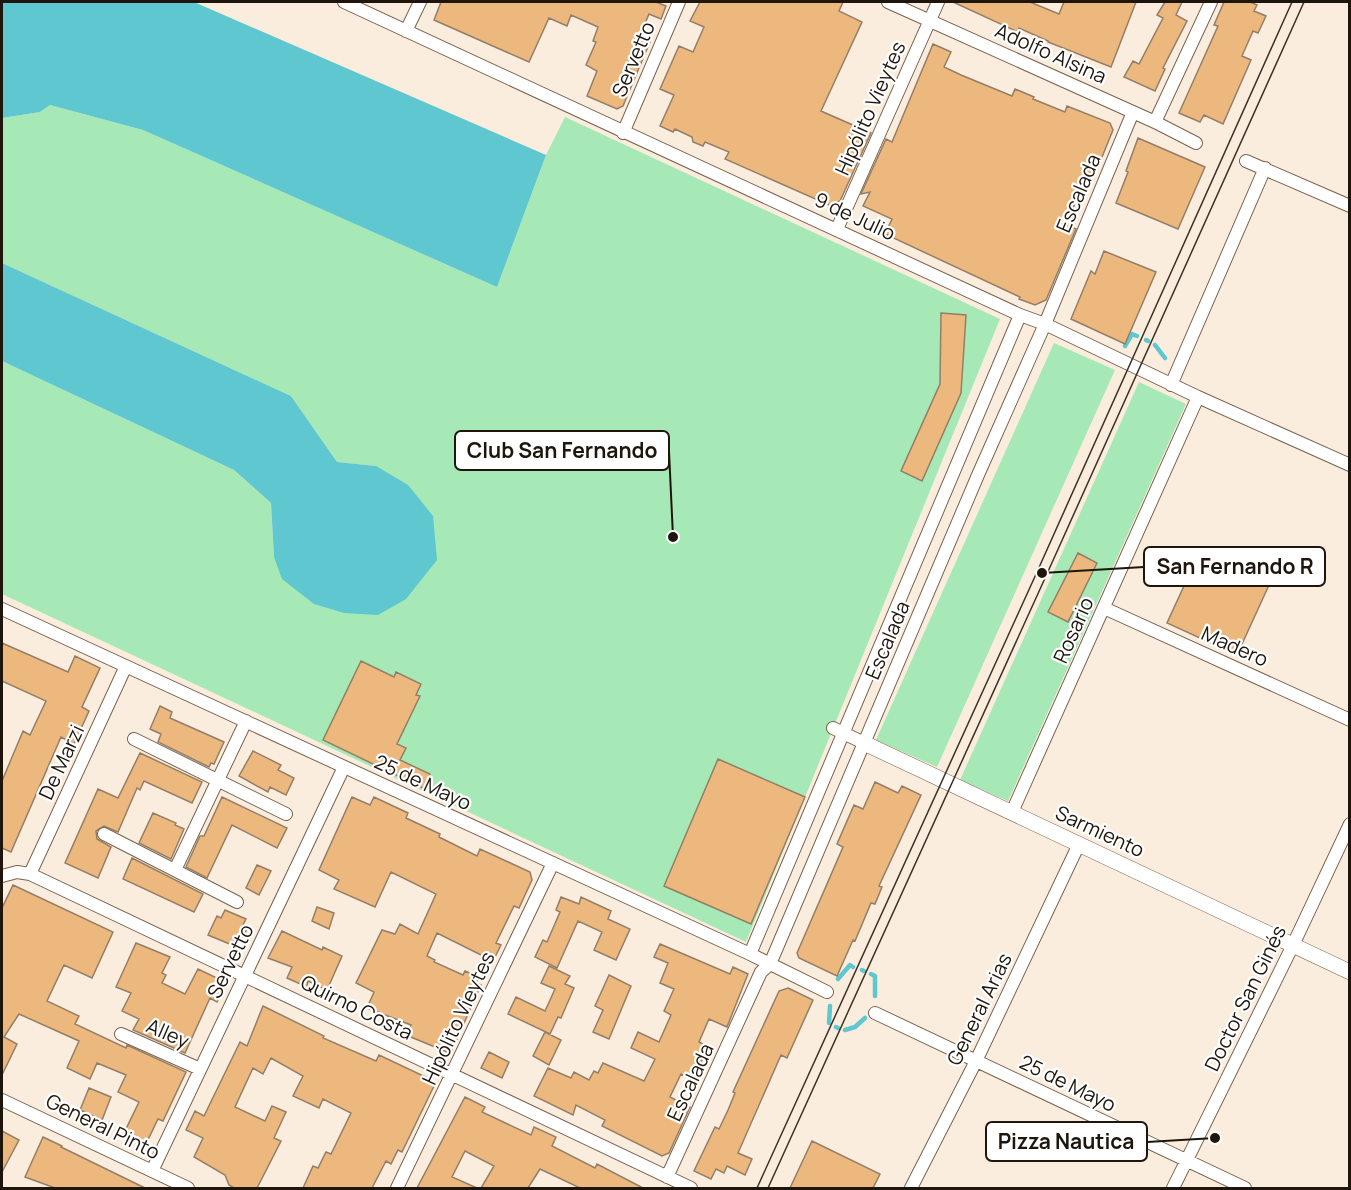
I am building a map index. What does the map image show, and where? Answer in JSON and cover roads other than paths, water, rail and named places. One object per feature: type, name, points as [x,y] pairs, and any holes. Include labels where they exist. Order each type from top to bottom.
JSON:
[{"type":"street","name":"9 de Julio","points":[[344,2],[622,133],[837,229],[1350,465]]},
{"type":"street","points":[[406,31],[420,2]]},
{"type":"street","name":"Servetto","points":[[622,133],[679,2]]},
{"type":"street","name":"Adolfo Alsina","points":[[888,2],[1155,122],[1196,143]]},
{"type":"street","name":"Hipólito Vieytes","points":[[837,229],[938,2]]},
{"type":"street","points":[[1155,122],[1211,2]]},
{"type":"street","name":"Escalada","points":[[668,1177],[761,972],[770,964],[978,475],[1045,324],[1133,112]]},
{"type":"street","points":[[1246,161],[1350,206]]},
{"type":"street","points":[[1172,385],[1265,168]]},
{"type":"street","name":"Escalada","points":[[750,954],[838,731],[1020,315]]},
{"type":"street","name":"Rosario","points":[[1012,812],[1198,397]]},
{"type":"street","name":"Madero","points":[[1104,608],[1350,720]]},
{"type":"street","name":"25 de Mayo","points":[[2,609],[750,954],[827,992]]},
{"type":"street","name":"De Marzi","points":[[30,874],[126,666]]},
{"type":"street","points":[[175,870],[246,721]]},
{"type":"street","name":"Sarmiento","points":[[838,731],[1350,972]]},
{"type":"street","points":[[134,739],[286,814]]},
{"type":"street","name":"Servetto","points":[[152,1171],[344,767]]},
{"type":"street","name":"Doctor San Ginés","points":[[1173,1188],[1350,824]]},
{"type":"street","points":[[104,834],[237,902]]},
{"type":"street","name":"General Arias","points":[[911,1188],[976,1061],[1079,844]]},
{"type":"street","name":"Hipólito Vieytes","points":[[398,1188],[553,863]]},
{"type":"street","name":"Quirno Costa","points":[[2,875],[17,872],[30,874],[245,974],[691,1188]]},
{"type":"street","name":"25 de Mayo","points":[[875,1013],[1245,1188]]},
{"type":"street","name":"Alley","points":[[121,1034],[200,1069]]},
{"type":"street","name":"General Pinto","points":[[2,1100],[188,1188]]},
{"type":"water","points":[[2,2],[194,2],[546,155],[497,287],[143,130],[50,105],[40,112],[2,118]]},
{"type":"water","points":[[2,263],[291,396],[337,462],[376,466],[408,485],[433,516],[437,560],[406,599],[378,615],[344,613],[314,604],[282,579],[274,557],[271,503],[234,470],[2,361]]},
{"type":"waterway","points":[[1125,346],[1132,334],[1137,336]]},
{"type":"waterway","points":[[1155,345],[1165,358]]},
{"type":"waterway","points":[[838,979],[850,965],[853,967]]},
{"type":"waterway","points":[[871,974],[875,976],[875,996]]},
{"type":"waterway","points":[[829,1023],[830,1006]]},
{"type":"waterway","points":[[845,1030],[855,1027],[865,1018]]},
{"type":"tram line","points":[[757,1188],[1037,572],[1292,2]]},
{"type":"tram line","points":[[768,1188],[1304,2]]},
{"type":"place","name":"Club San Fernando","points":[[673,537]]},
{"type":"place","name":"San Fernando R","points":[[1042,573]]},
{"type":"place","name":"Pizza Nautica","points":[[1215,1138]]}]
